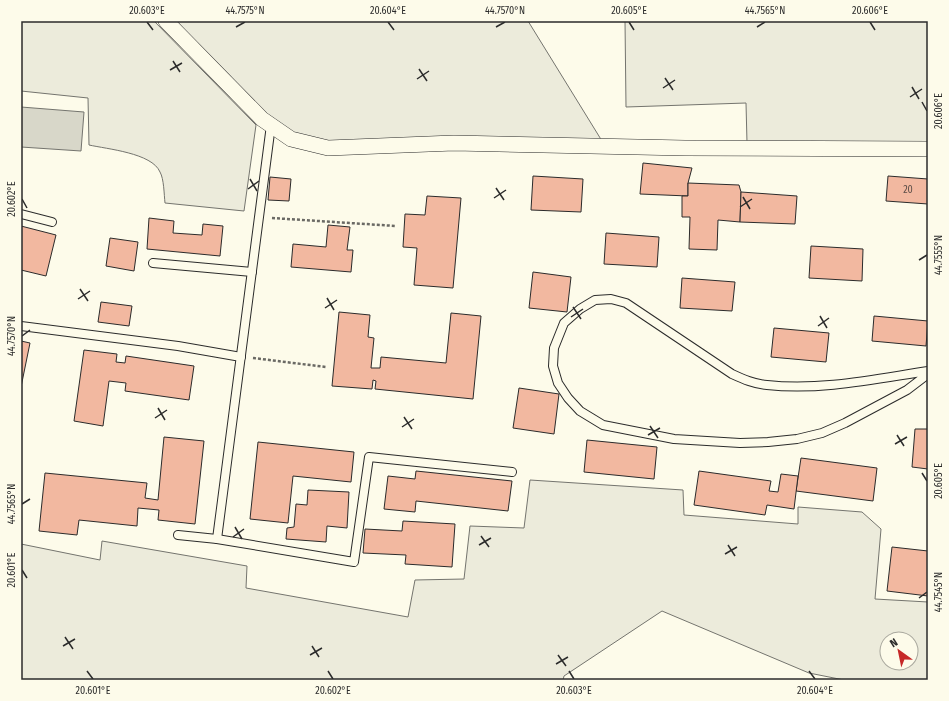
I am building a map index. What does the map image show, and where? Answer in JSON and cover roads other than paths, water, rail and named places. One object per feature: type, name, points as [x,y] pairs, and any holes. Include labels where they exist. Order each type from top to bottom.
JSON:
[{"type":"street","points":[[166,21],[262,119],[291,139],[328,148],[454,143],[685,148],[928,149]]},
{"type":"lane","points":[[217,539],[271,125]]},
{"type":"lane","points":[[21,214],[52,222]]},
{"type":"lane","points":[[153,263],[252,272]]},
{"type":"lane","points":[[611,299],[626,303],[732,374],[748,381],[766,385],[820,386],[928,372],[907,390],[822,433],[797,439],[740,443],[674,439],[603,425],[580,411],[568,398],[558,383],[553,366],[554,348],[564,322],[580,309],[595,300],[611,299]]},
{"type":"lane","points":[[21,326],[178,346],[241,357]]},
{"type":"lane","points":[[178,534],[354,562],[369,457],[512,472]]}]
